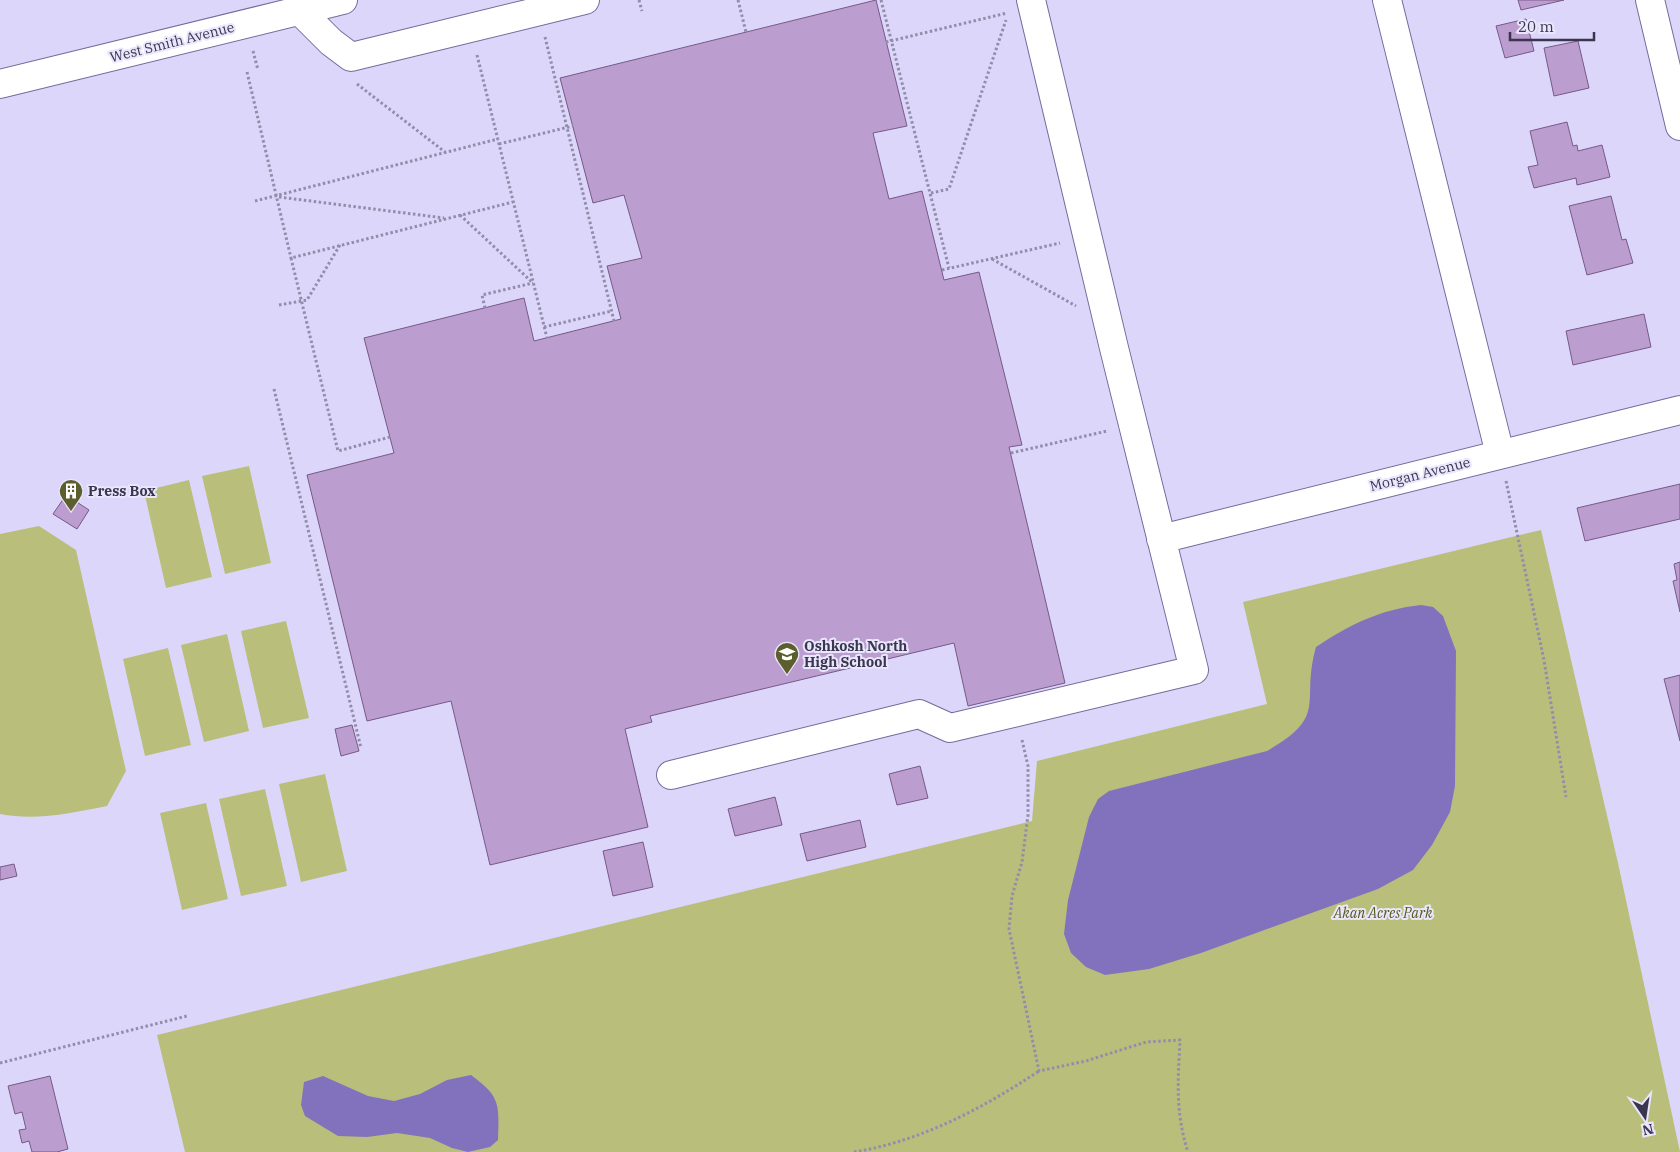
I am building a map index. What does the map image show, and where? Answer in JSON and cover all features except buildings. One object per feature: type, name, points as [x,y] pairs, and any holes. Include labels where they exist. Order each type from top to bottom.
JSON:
[{"type":"street","name":"West Smith Avenue","points":[[0,84],[343,0]]},
{"type":"street","points":[[300,11],[331,42],[351,57],[584,0]]},
{"type":"street","points":[[1387,0],[1500,454]]},
{"type":"street","points":[[1650,0],[1680,126]]},
{"type":"street","points":[[671,775],[918,714],[950,728],[1194,670],[1088,236],[1024,6]]},
{"type":"street","name":"Morgan Avenue","points":[[1161,539],[1680,410]]},
{"type":"path","points":[[639,0],[642,11]]},
{"type":"path","points":[[738,0],[746,32]]},
{"type":"path","points":[[881,0],[949,268]]},
{"type":"path","points":[[886,42],[1024,6]]},
{"type":"path","points":[[931,194],[949,189],[1024,6]]},
{"type":"path","points":[[544,35],[614,321]]},
{"type":"path","points":[[476,52],[547,338]]},
{"type":"path","points":[[247,72],[338,451],[390,437]]},
{"type":"path","points":[[353,82],[374,95],[445,152]]},
{"type":"path","points":[[499,144],[573,126]]},
{"type":"path","points":[[255,201],[498,139]]},
{"type":"path","points":[[276,196],[448,218]]},
{"type":"path","points":[[291,258],[513,202]]},
{"type":"path","points":[[460,215],[533,283]]},
{"type":"path","points":[[942,270],[1088,236]]},
{"type":"path","points":[[279,306],[307,300],[340,245]]},
{"type":"path","points":[[991,258],[1080,309]]},
{"type":"path","points":[[485,308],[482,295],[533,283]]},
{"type":"path","points":[[544,327],[612,311]]},
{"type":"path","points":[[274,389],[361,748]]},
{"type":"path","points":[[1010,453],[1135,426]]},
{"type":"path","points":[[1500,454],[1544,660],[1566,797]]},
{"type":"path","points":[[1015,712],[1028,766],[1028,815],[1022,862],[1012,896],[1009,929],[1039,1071]]},
{"type":"path","points":[[0,1063],[188,1016]]},
{"type":"path","points":[[854,1152],[885,1147],[952,1122],[1006,1093],[1039,1071],[1086,1061],[1146,1042],[1180,1040],[1178,1087],[1180,1127],[1188,1152]]},
{"type":"green space","points":[[249,466],[271,563],[225,574],[202,476]]},
{"type":"green space","points":[[189,480],[212,577],[166,588],[144,491]]},
{"type":"green space","points":[[39,526],[76,550],[126,771],[107,806],[54,815],[27,817],[0,814],[0,534]]},
{"type":"green space","name":"Akan Acres Park","points":[[1541,530],[1618,863],[1680,1152],[185,1152],[157,1035],[1032,821],[1037,761],[1267,704],[1243,602]]},
{"type":"green space","points":[[286,621],[309,718],[263,728],[241,631]]},
{"type":"green space","points":[[227,634],[249,731],[204,742],[181,645]]},
{"type":"green space","points":[[168,648],[191,745],[145,756],[123,659]]},
{"type":"green space","points":[[325,774],[347,871],[301,882],[279,784]]},
{"type":"green space","points":[[265,789],[287,886],[241,896],[219,799]]},
{"type":"green space","points":[[206,803],[228,899],[182,910],[160,813]]},
{"type":"shaded area","points":[[1421,605],[1433,607],[1443,616],[1456,651],[1455,786],[1450,812],[1432,845],[1413,870],[1378,889],[1201,953],[1149,969],[1105,975],[1086,967],[1071,953],[1064,934],[1068,900],[1089,817],[1098,799],[1109,791],[1267,751],[1287,738],[1299,727],[1306,717],[1316,647],[1366,619],[1392,610]]},
{"type":"shaded area","points":[[471,1075],[488,1089],[496,1102],[498,1109],[498,1140],[490,1147],[468,1152],[452,1148],[430,1138],[397,1133],[367,1137],[338,1136],[305,1116],[301,1105],[304,1082],[323,1076],[368,1096],[394,1101],[420,1094],[447,1080]]},
{"type":"place","name":"Press Box","points":[[71,512]]},
{"type":"place","name":"Oshkosh North High School","points":[[787,675]]}]
